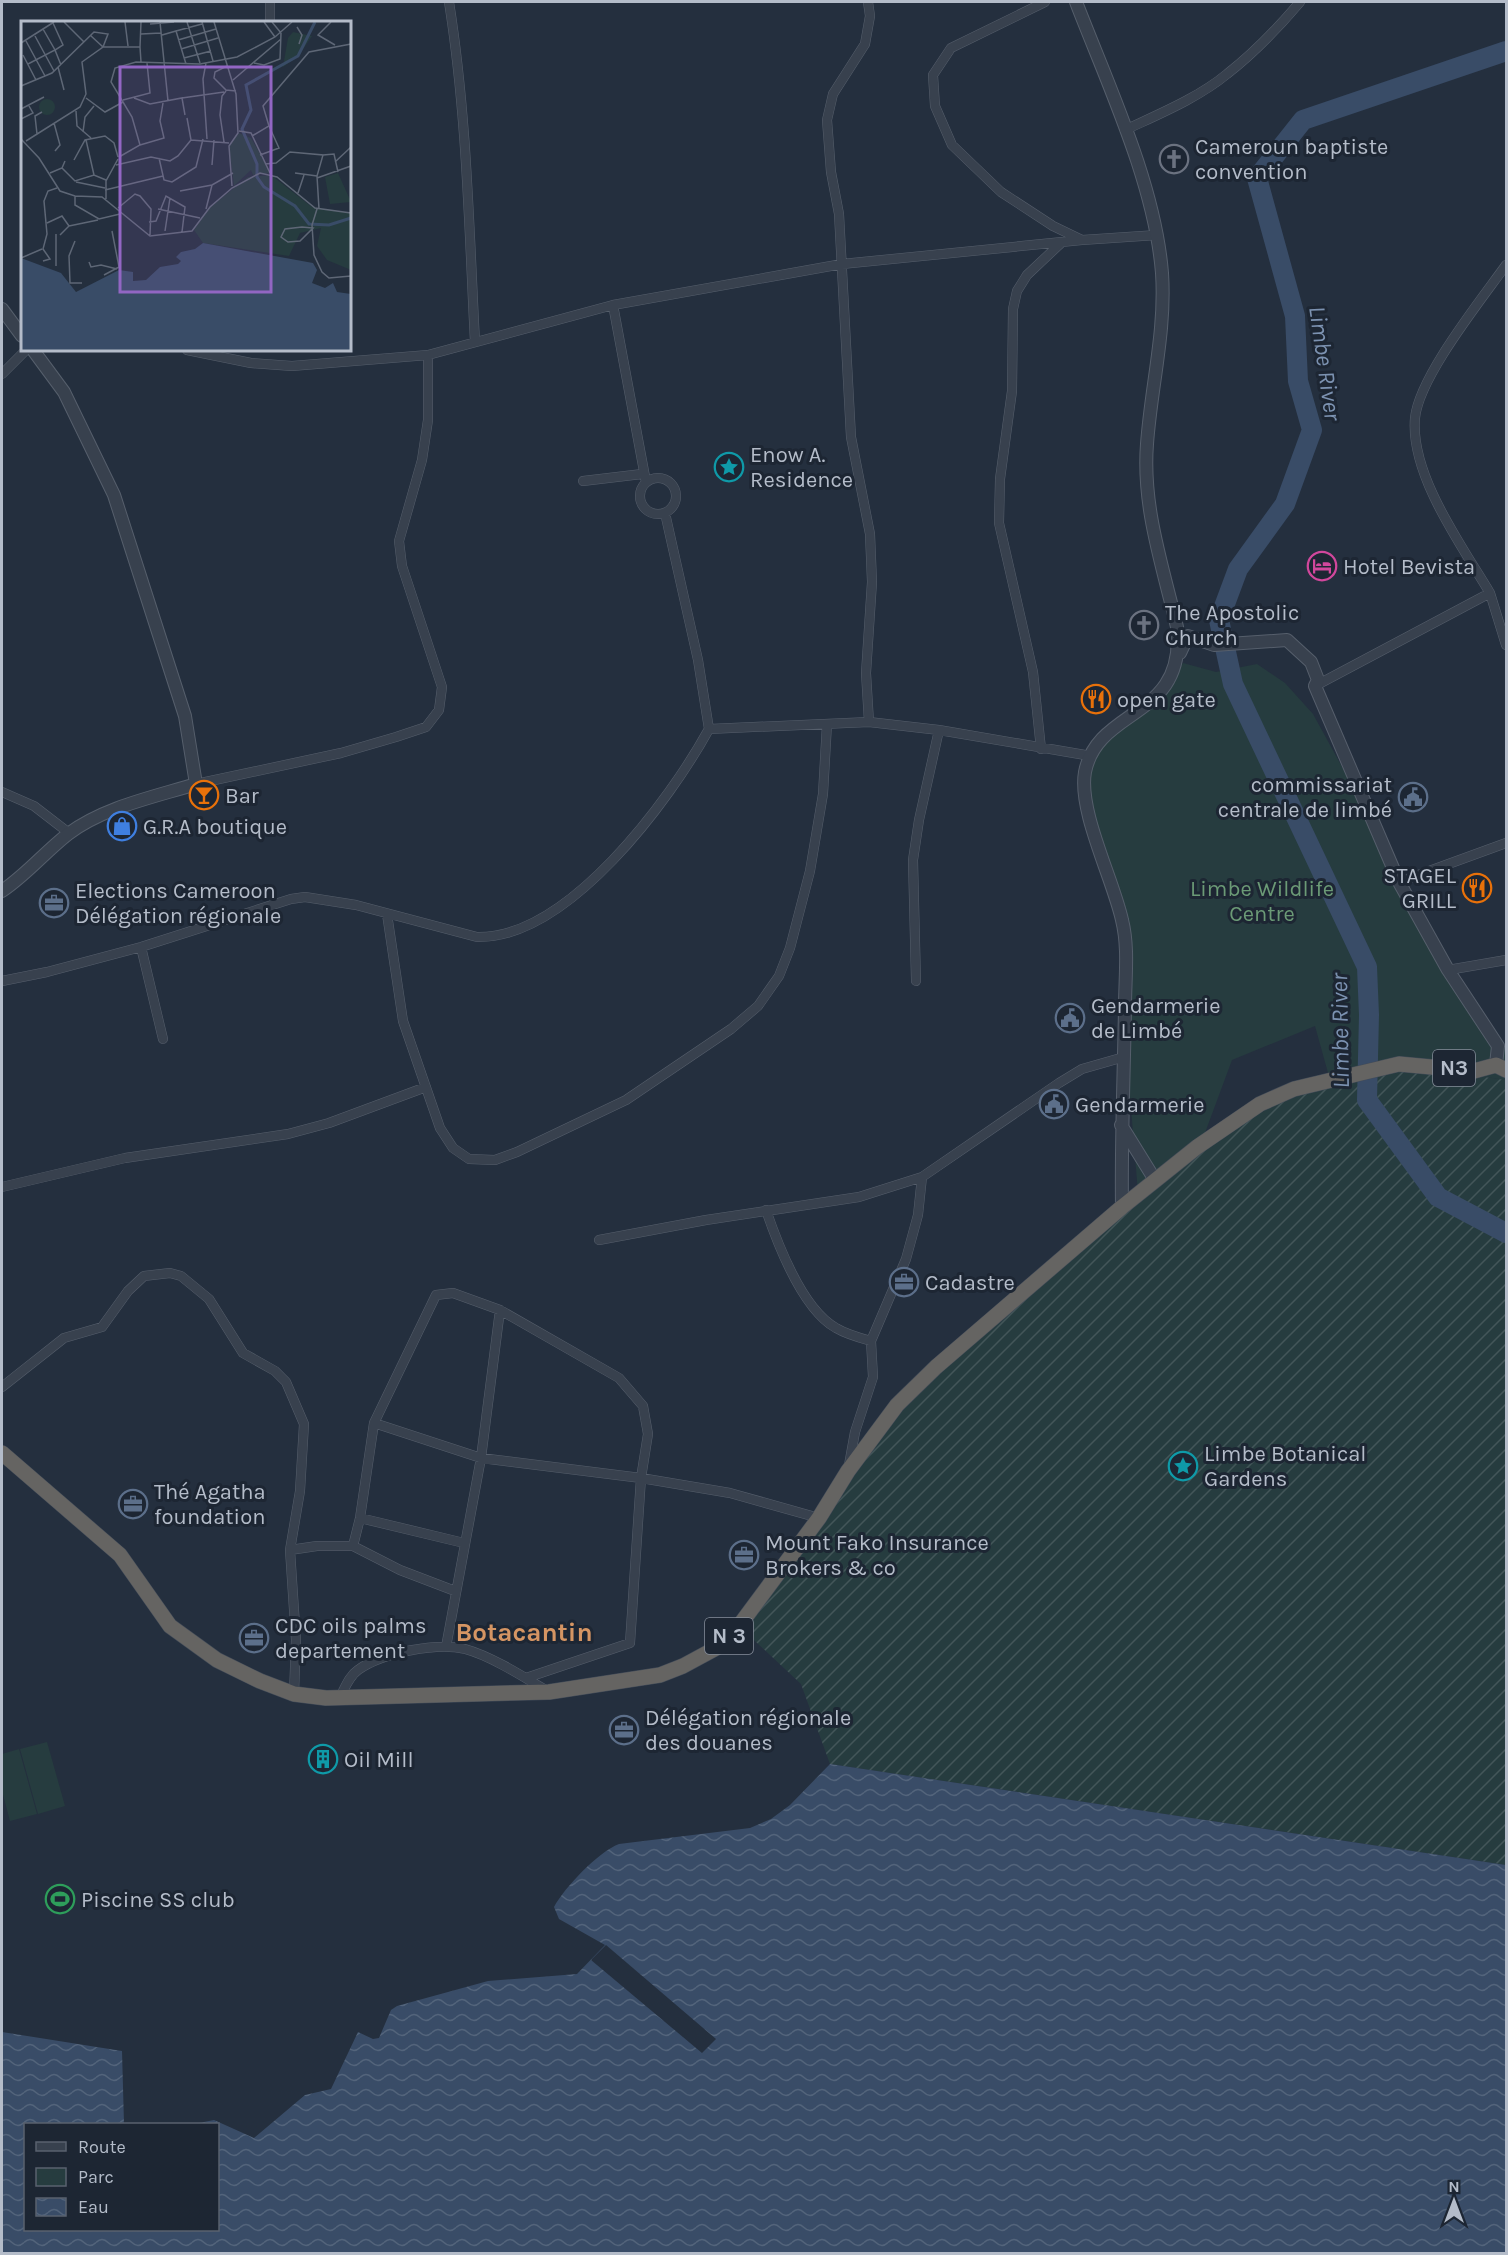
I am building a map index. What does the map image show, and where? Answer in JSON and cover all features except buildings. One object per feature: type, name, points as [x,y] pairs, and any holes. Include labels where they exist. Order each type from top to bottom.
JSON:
[{"type":"highway","name":"N3","points":[[1330,1080],[1399,1064],[1474,1071],[1501,1068]]},
{"type":"highway","name":"N 3","points":[[3,1456],[120,1555],[170,1626],[217,1660],[294,1694],[340,1697],[549,1692],[660,1675],[683,1666],[720,1646],[739,1626],[819,1518],[848,1472],[897,1404],[936,1367],[1122,1207],[1197,1147],[1260,1104],[1294,1089],[1330,1080]]},
{"type":"street","points":[[270,2],[270,21]]},
{"type":"street","points":[[448,2],[460,72],[475,342]]},
{"type":"street","points":[[868,2],[870,16],[865,44],[833,94],[827,120],[842,264],[851,437],[870,534],[872,582],[866,673],[869,722]]},
{"type":"street","points":[[1045,2],[951,48],[933,75],[935,106],[952,145],[978,172],[1001,192],[1053,226],[1082,240]]},
{"type":"street","points":[[1076,2],[1125,130],[1157,235],[1162,304],[1157,373],[1147,445],[1149,509],[1177,627],[1178,659]]},
{"type":"street","points":[[1125,130],[1226,76],[1277,28],[1300,2]]},
{"type":"street","points":[[192,351],[251,363],[292,366],[428,356],[613,304],[842,264],[1082,240],[1157,235]]},
{"type":"street","points":[[1041,749],[1033,672],[999,523],[1000,479],[1012,391],[1014,309],[1017,291],[1027,275],[1061,243]]},
{"type":"street","points":[[1506,265],[1451,342],[1426,387],[1415,417],[1416,442],[1432,496],[1490,593],[1506,645]]},
{"type":"street","points":[[583,481],[644,478],[662,478],[672,484],[676,501],[665,513],[653,514],[644,508],[640,492],[644,478],[613,304]]},
{"type":"street","points":[[2,309],[21,333]]},
{"type":"street","points":[[2,374],[25,351]]},
{"type":"street","points":[[34,351],[64,392],[114,495],[182,706],[196,784]]},
{"type":"street","points":[[2,891],[24,875],[69,833],[104,815],[196,784],[341,753],[426,727],[439,710],[442,687],[402,566],[399,541],[422,460],[428,420],[428,356]]},
{"type":"street","points":[[2,981],[47,972],[141,947],[305,897],[325,899],[477,937],[492,937],[508,933],[545,914],[595,879],[667,798],[710,729],[698,660],[665,513]]},
{"type":"street","points":[[1316,686],[1490,593]]},
{"type":"street","points":[[1122,1207],[1120,1124],[1124,1057],[1125,941],[1123,922],[1088,814],[1083,790],[1091,756],[1109,733],[1158,694],[1171,678],[1188,636],[1214,645],[1241,641],[1287,640],[1311,662],[1318,681],[1316,686],[1399,882],[1449,970],[1498,1046],[1501,1068]]},
{"type":"street","points":[[710,729],[869,722],[939,730],[1091,756]]},
{"type":"street","points":[[387,914],[403,1022],[440,1128],[453,1148],[469,1159],[495,1160],[517,1152],[626,1100],[731,1029],[758,1006],[779,976],[790,948],[810,871],[823,794],[827,724]]},
{"type":"street","points":[[916,981],[913,860],[918,819],[939,730]]},
{"type":"street","points":[[2,792],[34,806],[69,833]]},
{"type":"street","points":[[1399,882],[1506,843]]},
{"type":"street","points":[[141,947],[163,1039]]},
{"type":"street","points":[[1449,970],[1506,960]]},
{"type":"street","points":[[599,1239],[766,1210],[859,1197],[922,1177],[1082,1069],[1124,1057]]},
{"type":"street","points":[[2,1187],[126,1158],[288,1134],[329,1123],[426,1087]]},
{"type":"street","points":[[1120,1124],[1155,1180]]},
{"type":"street","points":[[848,1472],[855,1432],[873,1377],[871,1341],[906,1259],[918,1215],[922,1177]]},
{"type":"street","points":[[766,1210],[784,1260],[813,1305],[835,1328],[871,1341]]},
{"type":"street","points":[[2,1386],[64,1338],[102,1328],[128,1291],[144,1276],[170,1273],[189,1281],[209,1299],[243,1353],[275,1371],[286,1382],[304,1424],[300,1491],[290,1550],[296,1640],[294,1694]]},
{"type":"street","points":[[353,1546],[360,1518],[374,1423],[436,1295],[453,1293],[500,1310],[619,1378],[643,1406],[648,1434],[641,1478],[633,1636],[630,1643],[526,1678]]},
{"type":"street","points":[[446,1647],[481,1458],[500,1310]]},
{"type":"street","points":[[374,1423],[481,1458],[641,1478],[730,1493],[819,1518]]},
{"type":"street","points":[[360,1518],[464,1543]]},
{"type":"street","points":[[290,1550],[317,1546],[353,1546],[400,1570],[455,1591]]},
{"type":"street","points":[[340,1697],[352,1675],[366,1666],[412,1651],[446,1647],[465,1649],[526,1678],[549,1692]]},
{"type":"green space","name":"Limbe Wildlife Centre","points":[[1183,663],[1216,672],[1257,664],[1285,683],[1313,714],[1459,980],[1506,1050],[1506,1080],[1399,1065],[1330,1080],[1315,1026],[1232,1060],[1199,1149],[1138,1193],[1127,1060],[1131,939],[1085,791],[1090,770],[1099,752],[1126,722],[1157,696]]},
{"type":"green space","name":"Limbe Botanical Gardens","points":[[1399,1065],[1506,1080],[1506,1865],[830,1764],[801,1684],[741,1628],[901,1403],[1138,1193],[1275,1097]]},
{"type":"green space","points":[[47,1742],[65,1806],[38,1814],[20,1749]]},
{"type":"green space","points":[[19,1749],[37,1814],[10,1821],[2,1791],[2,1754]]},
{"type":"water","points":[[830,1764],[1506,1865],[1506,2253],[2,2253],[2,2032],[122,2051],[124,2123],[24,2123],[24,2231],[219,2231],[219,2123],[199,2123],[214,2120],[254,2138],[305,2095],[331,2089],[358,2032],[373,2039],[379,2038],[391,2010],[397,2006],[488,1981],[577,1974],[605,1945],[559,1919],[554,1907],[574,1880],[602,1854],[619,1844],[750,1828],[771,1819],[790,1805]]},
{"type":"pier","points":[[606,1945],[716,2039],[702,2053],[591,1960]]},
{"type":"waterway","name":"Limbe River","points":[[1506,51],[1303,120],[1257,178],[1295,316],[1298,381],[1312,430],[1285,504],[1238,569],[1219,620],[1233,684],[1367,967],[1369,1015],[1367,1100],[1438,1197],[1506,1233]]},
{"type":"place","name":"Cameroun baptiste convention","points":[[1174,159]]},
{"type":"place","name":"Enow A. Residence","points":[[729,467]]},
{"type":"place","name":"Hotel Bevista","points":[[1322,566]]},
{"type":"place","name":"The Apostolic Church","points":[[1144,625]]},
{"type":"place","name":"open gate","points":[[1096,699]]},
{"type":"place","name":"Bar","points":[[204,795]]},
{"type":"place","name":"commissariat centrale de limbé","points":[[1413,797]]},
{"type":"place","name":"G.R.A boutique","points":[[122,826]]},
{"type":"place","name":"STAGEL GRILL","points":[[1477,888]]},
{"type":"place","name":"Elections Cameroon Délégation régionale","points":[[54,903]]},
{"type":"place","name":"Gendarmerie de Limbé","points":[[1070,1018]]},
{"type":"place","name":"Gendarmerie","points":[[1054,1104]]},
{"type":"place","name":"Cadastre","points":[[904,1282]]},
{"type":"place","name":"Limbe Botanical Gardens","points":[[1183,1466]]},
{"type":"place","name":"Thé Agatha foundation","points":[[133,1504]]},
{"type":"place","name":"Mount Fako Insurance Brokers & co","points":[[744,1555]]},
{"type":"place","name":"CDC oils palms departement","points":[[254,1638]]},
{"type":"place","name":"Délégation régionale des douanes","points":[[624,1730]]},
{"type":"place","name":"Oil Mill","points":[[323,1759]]},
{"type":"place","name":"Piscine SS club","points":[[60,1899]]},
{"type":"district","name":"Botacantin","points":[[524,1632]]}]
